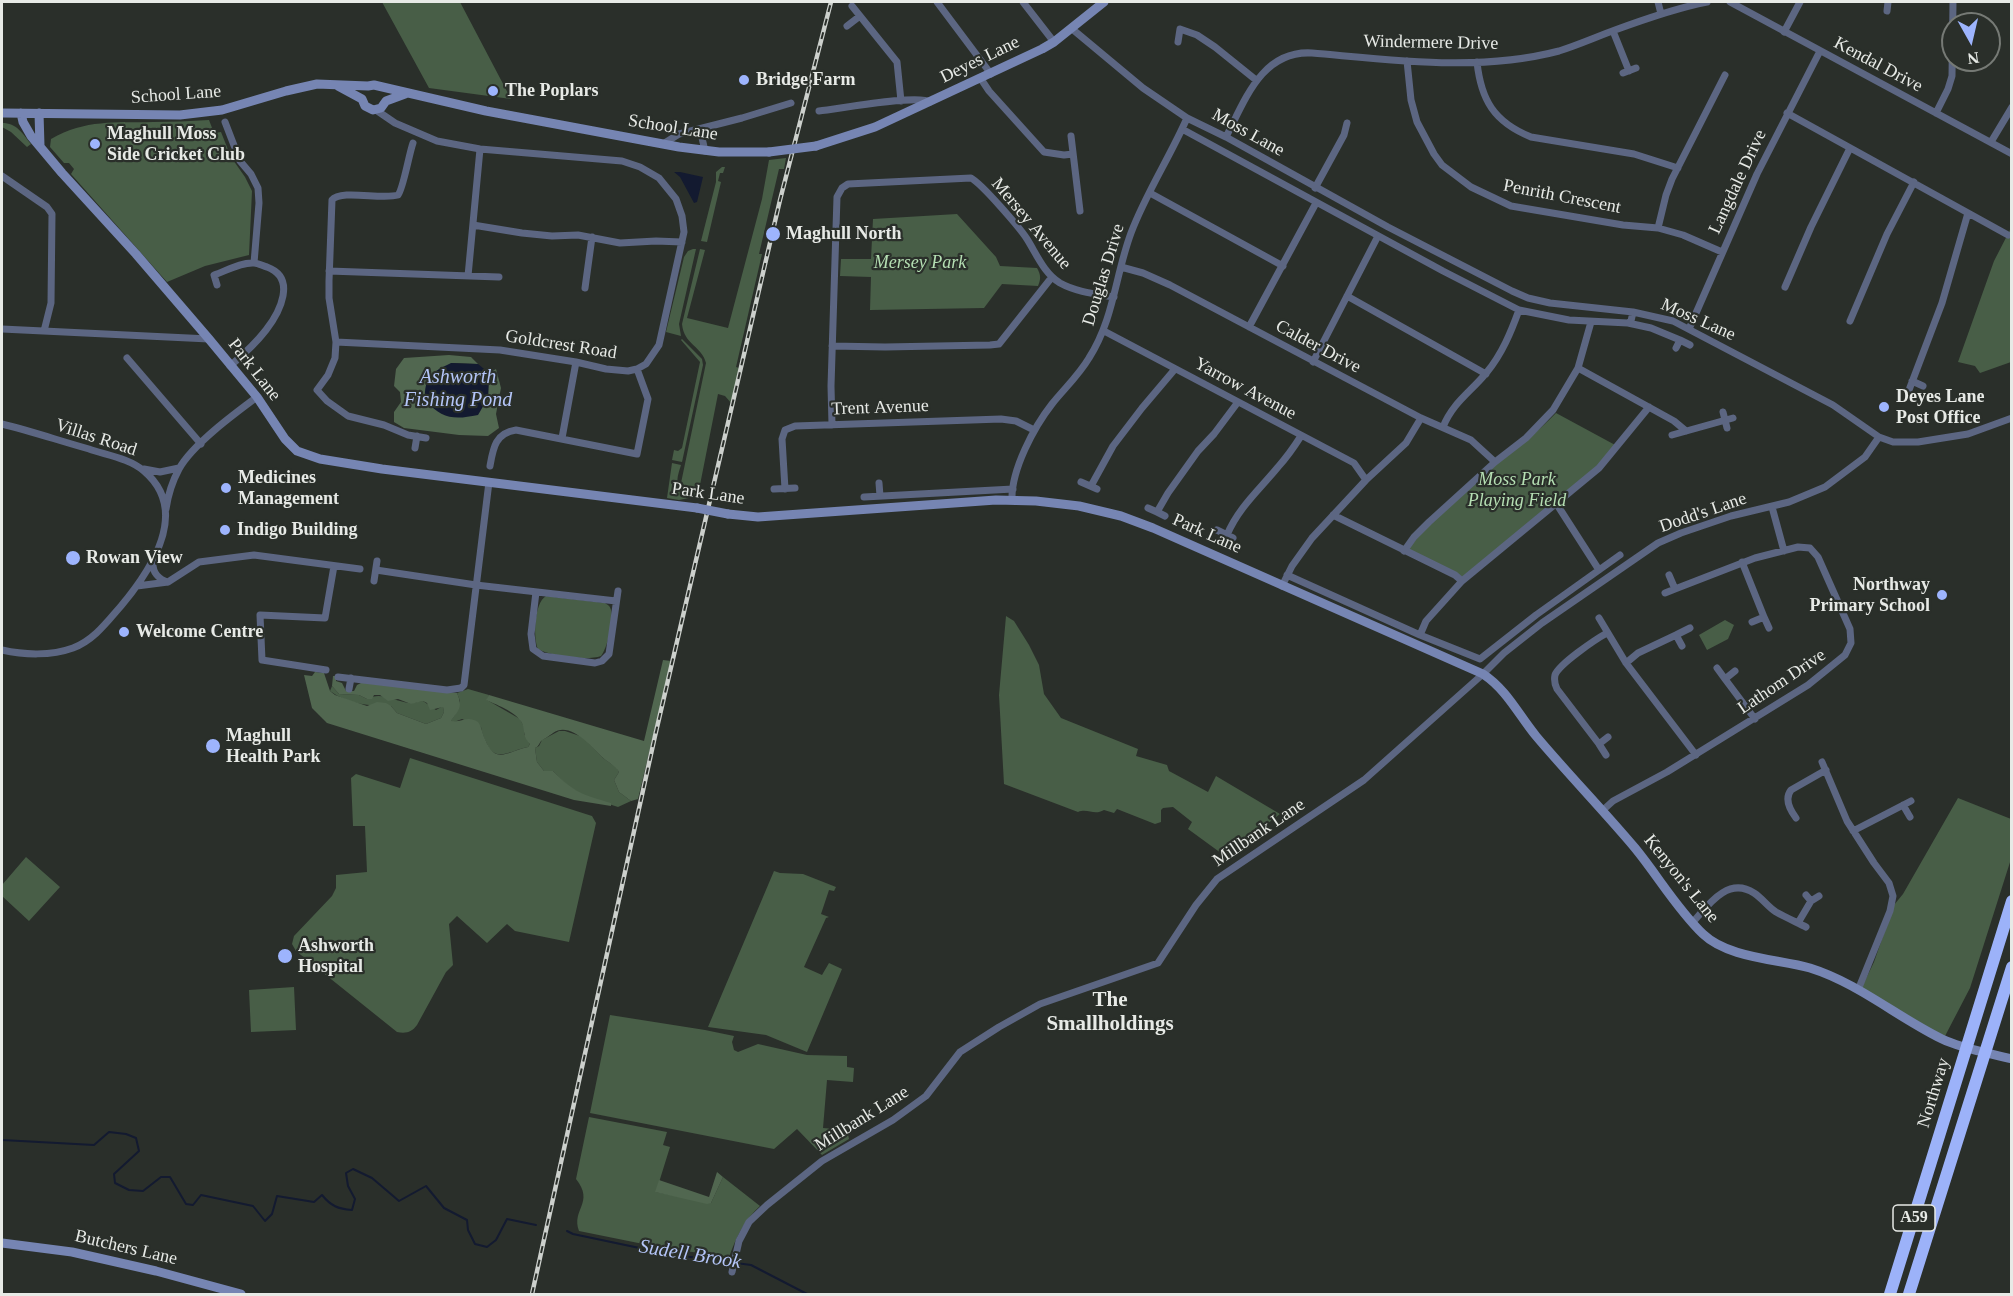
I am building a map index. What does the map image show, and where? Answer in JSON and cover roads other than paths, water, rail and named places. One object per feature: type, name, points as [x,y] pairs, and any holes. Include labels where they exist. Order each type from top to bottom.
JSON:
[{"type":"highway","name":"Northway","points":[[1890,1294],[2012,901]]},
{"type":"highway","name":"Northway","points":[[1909,1294],[2012,967]]},
{"type":"street","points":[[937,2],[991,74]]},
{"type":"street","points":[[1023,2],[1054,42]]},
{"type":"street","name":"Deyes Lane","points":[[819,111],[925,99],[930,102],[1054,42],[1104,2]]},
{"type":"street","points":[[1658,2],[1661,14]]},
{"type":"street","name":"Windermere Drive","points":[[1226,137],[1256,80],[1277,61],[1302,52],[1407,61],[1477,62],[1531,56],[1559,51],[1661,14],[1707,2]]},
{"type":"street","name":"Kendal Drive","points":[[1730,2],[2012,154]]},
{"type":"street","points":[[1784,32],[1800,2]]},
{"type":"street","points":[[1887,11],[1888,2]]},
{"type":"street","points":[[1936,112],[1952,76],[1953,2]]},
{"type":"street","points":[[852,6],[897,62],[901,101]]},
{"type":"street","points":[[847,27],[860,16]]},
{"type":"street","name":"Moss Lane","points":[[1071,28],[1143,88],[1187,118],[1455,262],[1528,298],[1550,303],[1661,317],[1689,329],[1833,405],[1878,437]]},
{"type":"street","points":[[1178,42],[1180,29],[1197,35],[1256,80]]},
{"type":"street","points":[[1612,31],[1629,71]]},
{"type":"street","name":"Langdale Drive","points":[[1689,329],[1757,174],[1820,51]]},
{"type":"street","name":"Penrith Crescent","points":[[1407,61],[1411,100],[1421,130],[1442,165],[1471,187],[1510,206],[1623,225],[1658,228],[1683,235],[1722,252]]},
{"type":"street","points":[[1477,62],[1483,92],[1490,108],[1504,123],[1516,130],[1531,136],[1634,154],[1677,168]]},
{"type":"street","points":[[1658,228],[1666,195],[1677,168],[1725,75]]},
{"type":"street","points":[[981,79],[1044,152],[1073,154]]},
{"type":"street","name":"School Lane","points":[[2,111],[141,116],[206,112],[235,107],[317,84],[374,85],[486,111],[663,144],[705,151],[769,152],[816,146],[875,127],[930,102]]},
{"type":"street","points":[[336,85],[362,99]]},
{"type":"street","points":[[368,86],[363,91],[362,99],[365,106],[382,105],[386,94],[382,88]]},
{"type":"street","name":"School Lane","points":[[382,105],[406,94]]},
{"type":"street","points":[[663,144],[679,134],[791,103]]},
{"type":"street","name":"Goldcrest Road","points":[[336,342],[500,350],[606,369],[637,369],[649,360],[659,345],[682,242],[684,224],[676,200],[659,178],[640,167],[612,160],[480,149],[437,141],[395,123],[382,105]]},
{"type":"street","points":[[1990,142],[2012,107]]},
{"type":"street","name":"Park Lane","points":[[18,112],[31,136],[209,339],[257,397],[289,444],[297,451],[312,457],[371,467],[747,516],[1012,500],[1069,504],[1121,516],[1185,541],[1483,674]]},
{"type":"street","points":[[39,113],[40,146]]},
{"type":"street","points":[[1787,113],[2008,235]]},
{"type":"street","name":"Douglas Drive","points":[[1012,500],[1020,464],[1034,430],[1052,404],[1081,370],[1104,331],[1130,235],[1187,118]]},
{"type":"street","points":[[225,122],[240,161],[251,174],[258,188],[254,263]]},
{"type":"street","points":[[1315,188],[1344,135],[1347,123]]},
{"type":"street","points":[[700,129],[705,151]]},
{"type":"street","name":"Moss Lane","points":[[1182,129],[1519,310],[1591,322],[1628,323],[1651,328],[1690,345]]},
{"type":"street","points":[[1071,136],[1080,211]]},
{"type":"street","points":[[413,143],[402,189],[398,195],[382,197],[339,195],[333,198],[329,298],[336,342],[335,358],[317,390],[327,401],[348,416],[384,425],[408,435],[426,438]]},
{"type":"street","points":[[1785,287],[1811,227],[1850,148]]},
{"type":"street","points":[[468,276],[480,149]]},
{"type":"street","points":[[2,176],[47,207],[52,214],[51,303],[44,332]]},
{"type":"street","name":"Mersey Avenue","points":[[832,425],[831,386],[837,197],[842,188],[848,184],[971,178],[1026,237],[1038,259],[1052,277],[1076,290],[1114,297]]},
{"type":"street","points":[[1850,321],[1887,234],[1914,182]]},
{"type":"street","points":[[1150,193],[1282,266]]},
{"type":"street","points":[[1249,327],[1317,203]]},
{"type":"street","points":[[1909,390],[1942,303],[1968,213]]},
{"type":"street","points":[[473,225],[522,233],[592,237],[620,243],[682,242]]},
{"type":"street","points":[[1313,362],[1378,236]]},
{"type":"street","points":[[585,288],[592,237]]},
{"type":"street","points":[[1449,274],[1455,262]]},
{"type":"street","points":[[217,285],[214,275],[243,264],[254,263],[278,274],[283,283],[284,296],[267,328],[230,366]]},
{"type":"street","name":"Calder Drive","points":[[1121,267],[1143,273],[1170,285],[1421,418],[1471,440],[1495,462]]},
{"type":"street","points":[[329,271],[499,277]]},
{"type":"street","points":[[832,346],[999,344],[1052,277]]},
{"type":"street","points":[[1347,296],[1486,374]]},
{"type":"street","points":[[1443,427],[1455,404],[1486,374],[1503,349],[1519,310]]},
{"type":"street","points":[[1628,323],[1631,321],[1633,312]]},
{"type":"street","points":[[1404,551],[1414,537],[1495,462],[1542,424],[1578,368],[1591,322]]},
{"type":"street","points":[[2,329],[209,339]]},
{"type":"street","name":"Yarrow Avenue","points":[[1104,331],[1354,463],[1366,480]]},
{"type":"street","name":"Moss Lane","points":[[1676,348],[1680,340]]},
{"type":"street","points":[[127,358],[201,444]]},
{"type":"street","points":[[562,438],[576,362]]},
{"type":"street","points":[[1578,368],[1674,421],[1686,431]]},
{"type":"street","points":[[490,466],[490,446],[501,435],[516,430],[637,454],[648,399],[637,369]]},
{"type":"street","points":[[1081,482],[1094,488],[1118,439],[1175,369]]},
{"type":"street","points":[[1912,381],[1923,386]]},
{"type":"street","points":[[2,650],[24,654],[74,648],[104,626],[136,586],[154,558],[163,535],[173,481],[179,468],[201,444],[257,397]]},
{"type":"street","points":[[1156,512],[1198,451],[1238,402]]},
{"type":"street","points":[[1419,635],[1426,621],[1462,581],[1610,458],[1649,407]]},
{"type":"street","points":[[1723,412],[1726,424]]},
{"type":"street","points":[[1282,586],[1312,538],[1366,480],[1406,443],[1421,418]]},
{"type":"street","points":[[1672,435],[1726,424],[1733,418]]},
{"type":"street","points":[[1878,437],[1905,443],[1955,437],[2012,418]]},
{"type":"street","name":"Trent Avenue","points":[[785,489],[782,439],[785,430],[795,426],[1001,419],[1016,421],[1034,430]]},
{"type":"street","name":"Villas Road","points":[[2,424],[118,458],[142,469],[158,488],[166,512]]},
{"type":"street","points":[[415,448],[417,436]]},
{"type":"street","points":[[1217,530],[1230,537],[1236,517],[1247,501],[1278,467],[1301,436]]},
{"type":"street","name":"Dodd's Lane","points":[[1483,674],[1504,653],[1542,623],[1658,543],[1723,519],[1802,498],[1825,487],[1865,458],[1878,437]]},
{"type":"street","points":[[142,469],[160,472],[179,468]]},
{"type":"street","points":[[338,677],[447,690],[461,688],[464,685],[489,482]]},
{"type":"street","points":[[879,483],[880,496]]},
{"type":"street","points":[[774,489],[795,488]]},
{"type":"street","points":[[864,497],[1013,489]]},
{"type":"street","points":[[1556,503],[1599,570]]},
{"type":"street","points":[[1665,593],[1742,562],[1784,551],[1772,507]]},
{"type":"street","points":[[1148,508],[1165,516]]},
{"type":"street","points":[[1333,515],[1455,575],[1462,581]]},
{"type":"street","name":"Lathom Drive","points":[[1602,811],[1630,790],[1696,755],[1808,685],[1838,662],[1849,650],[1850,629],[1818,556],[1814,551],[1805,547],[1784,551]]},
{"type":"street","points":[[136,586],[168,582],[199,562],[254,555],[360,569]]},
{"type":"street","points":[[1287,575],[1419,635],[1480,659],[1536,615],[1620,555]]},
{"type":"street","points":[[154,558],[153,565],[156,574],[161,580],[168,582]]},
{"type":"street","points":[[374,581],[377,561]]},
{"type":"street","points":[[1742,562],[1769,628]]},
{"type":"street","points":[[327,670],[262,660],[260,615],[325,618],[334,566]]},
{"type":"street","points":[[376,570],[616,602]]},
{"type":"street","points":[[1669,574],[1675,589]]},
{"type":"street","points":[[536,592],[531,634],[533,649],[543,656],[595,663],[609,654],[618,591]]},
{"type":"street","points":[[1536,615],[1542,623]]},
{"type":"street","points":[[1752,622],[1764,617]]},
{"type":"street","points":[[1599,618],[1626,663],[1696,755]]},
{"type":"street","points":[[1626,663],[1638,653],[1690,628]]},
{"type":"street","points":[[1606,754],[1557,689],[1554,680],[1557,671],[1591,642],[1607,633]]},
{"type":"street","points":[[1676,635],[1682,646]]},
{"type":"street","points":[[1717,668],[1755,719]]},
{"type":"street","points":[[1725,679],[1735,671]]},
{"type":"street","name":"Kenyon's Lane","points":[[1483,674],[1502,689],[1534,733],[1635,848],[1703,934],[1724,947],[1812,969],[1858,990],[1935,1035],[1966,1047],[2012,1059]]},
{"type":"street","name":"Millbank Lane","points":[[732,1270],[743,1232],[757,1214],[822,1161],[893,1120],[926,1096],[960,1052],[997,1028],[1040,1004],[1158,963],[1196,905],[1217,879],[1364,780],[1483,674]]},
{"type":"street","points":[[349,689],[351,678]]},
{"type":"street","points":[[1599,744],[1608,737]]},
{"type":"street","points":[[1822,762],[1844,815],[1889,883],[1893,896],[1890,911],[1858,990]]},
{"type":"street","points":[[1784,816],[1794,816],[1787,799],[1791,790],[1826,770]]},
{"type":"street","points":[[1853,831],[1911,801]]},
{"type":"street","points":[[1903,805],[1910,817]]},
{"type":"street","points":[[1693,922],[1717,896],[1738,888],[1752,892],[1776,912],[1806,927]]},
{"type":"street","points":[[1798,923],[1808,898],[1819,896]]},
{"type":"street","name":"Butchers Lane","points":[[2,1243],[72,1252],[242,1294]]},
{"type":"water","points":[[674,172],[703,177],[697,202],[694,203],[680,177]]},
{"type":"water","name":"Ashworth Fishing Pond","points":[[451,363],[478,364],[489,373],[488,398],[478,415],[449,416],[437,411],[425,400],[426,386],[430,376]]},
{"type":"waterway","points":[[2,1140],[94,1145],[109,1132],[126,1134],[136,1138],[139,1151],[114,1174],[115,1183],[129,1190],[143,1191],[161,1177],[170,1177],[186,1204],[193,1205],[201,1195],[253,1206],[265,1221],[272,1214],[277,1196],[314,1202],[322,1195],[335,1206],[352,1210],[355,1199],[348,1186],[346,1173],[353,1169],[372,1178],[399,1201],[426,1186],[444,1208],[467,1220],[468,1230],[475,1244],[487,1247],[496,1240],[507,1219],[536,1225]]},
{"type":"waterway","name":"Sudell Brook","points":[[567,1231],[668,1254],[751,1265],[807,1294]]},
{"type":"railway","points":[[532,1294],[655,736],[780,200],[831,2]]},
{"type":"place","name":"Bridge Farm","points":[[744,80]]},
{"type":"place","name":"The Poplars","points":[[493,91]]},
{"type":"place","name":"Maghull Moss Side Cricket Club","points":[[95,144]]},
{"type":"place","name":"Maghull North","points":[[773,234]]},
{"type":"place","name":"Deyes Lane Post Office","points":[[1884,407]]},
{"type":"place","name":"Medicines Management","points":[[226,488]]},
{"type":"place","name":"Indigo Building","points":[[225,530]]},
{"type":"place","name":"Rowan View","points":[[73,558]]},
{"type":"place","name":"Northway Primary School","points":[[1942,595]]},
{"type":"place","name":"Welcome Centre","points":[[124,632]]},
{"type":"place","name":"Maghull Health Park","points":[[213,746]]},
{"type":"place","name":"Ashworth Hospital","points":[[285,956]]},
{"type":"district","name":"The Smallholdings","points":[[1110,1013]]},
{"type":"park label","name":"Mersey Park","points":[[920,263]]},
{"type":"park label","name":"Moss Park Playing Field","points":[[1517,490]]}]
